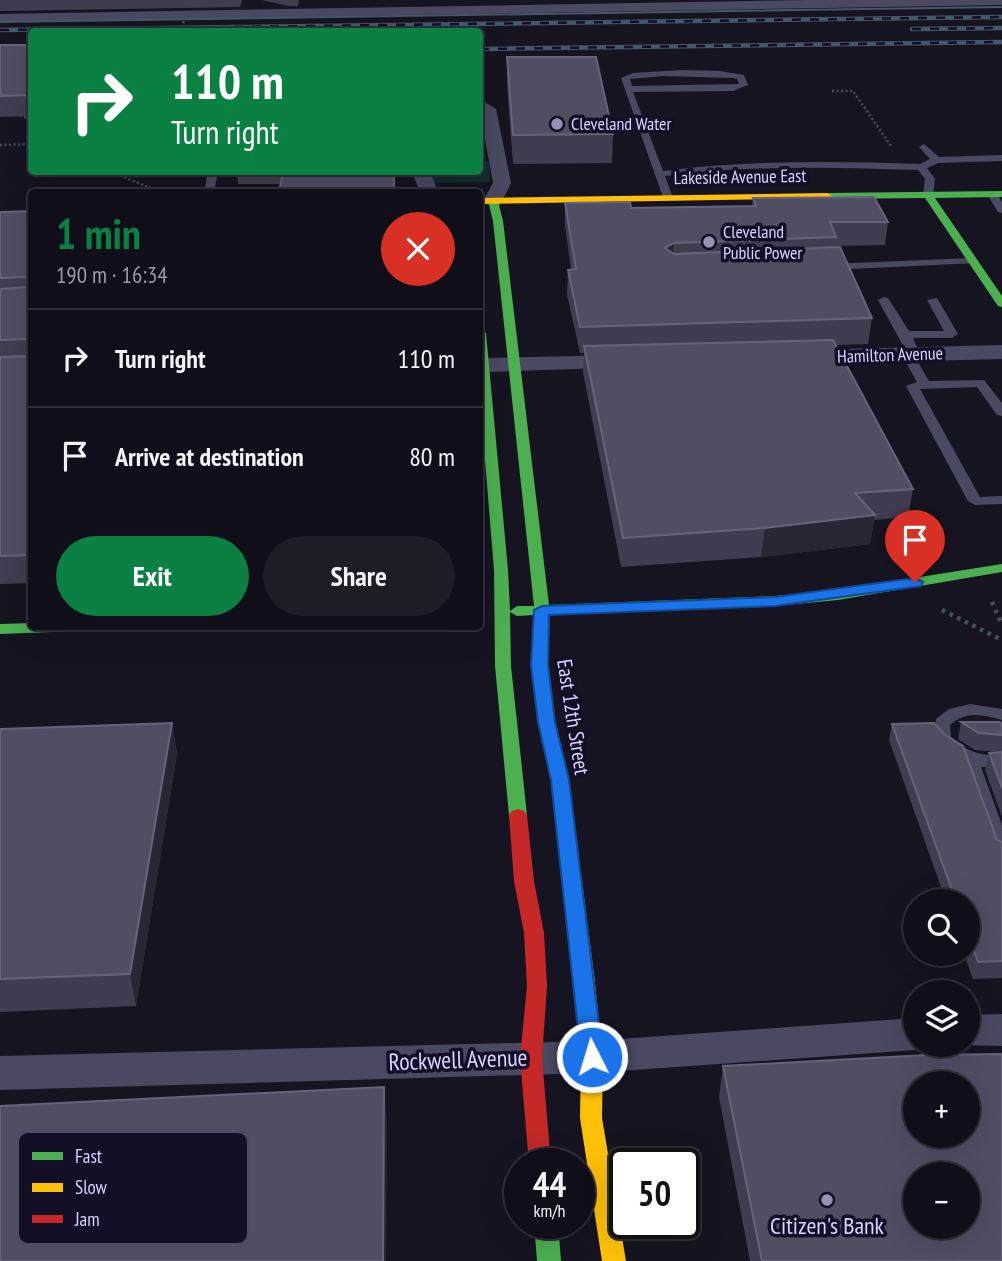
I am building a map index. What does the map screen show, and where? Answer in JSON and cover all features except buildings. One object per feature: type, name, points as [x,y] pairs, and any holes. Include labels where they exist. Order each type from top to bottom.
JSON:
[{"type":"street","points":[[0,18],[1002,1]]},
{"type":"street","name":"East 12th Street","points":[[483,106],[488,109],[502,183],[486,201],[498,221],[542,610],[540,665],[546,722],[560,780],[592,1057],[591,1118],[614,1261]]},
{"type":"street","name":"Lakeside Avenue East","points":[[486,201],[997,194]]},
{"type":"street","points":[[928,195],[1002,304]]},
{"type":"street","name":"Hamilton Avenue","points":[[783,357],[909,348],[1002,352]]},
{"type":"street","points":[[483,357],[487,432],[502,570],[496,612],[524,881],[534,933],[537,986],[531,1058],[539,1148]]},
{"type":"street","points":[[484,365],[645,361]]},
{"type":"street","points":[[496,612],[775,601],[852,593],[1002,568]]},
{"type":"street","points":[[0,629],[28,628]]},
{"type":"street","points":[[980,1031],[1002,1030]]},
{"type":"street","name":"Rockwell Avenue","points":[[0,1073],[592,1057],[903,1035]]},
{"type":"street","points":[[547,1239],[549,1261]]},
{"type":"lane","points":[[628,89],[733,88],[744,85],[741,77],[736,74],[640,74],[625,78],[628,89],[668,198]]},
{"type":"lane","points":[[924,148],[936,160]]},
{"type":"lane","points":[[660,174],[722,166],[822,164],[921,167],[936,160],[1002,159]]},
{"type":"lane","points":[[921,167],[930,179],[928,195]]},
{"type":"lane","points":[[997,194],[1002,210]]},
{"type":"lane","points":[[820,268],[883,263],[973,261]]},
{"type":"lane","points":[[884,300],[925,385]]},
{"type":"lane","points":[[909,348],[952,334],[933,300]]},
{"type":"lane","points":[[1002,412],[980,383],[912,386],[975,501],[1002,500]]},
{"type":"lane","points":[[1002,715],[972,708],[948,715],[942,723],[942,740],[953,750],[969,758],[991,763],[1002,761]]},
{"type":"lane","points":[[969,758],[1002,851]]},
{"type":"path","points":[[182,28],[186,12]]},
{"type":"path","points":[[832,91],[853,91],[896,153]]},
{"type":"path","points":[[12,110],[28,118]]},
{"type":"path","points":[[0,145],[28,144]]},
{"type":"path","points":[[119,175],[153,189]]},
{"type":"path","points":[[992,602],[1002,625]]},
{"type":"path","points":[[942,610],[1002,640]]},
{"type":"green space","points":[[489,161],[490,182],[428,183],[428,175],[483,175],[483,162]]},
{"type":"tram line","points":[[0,22],[1002,7]]},
{"type":"railway","points":[[154,28],[1002,17]]},
{"type":"railway","points":[[912,29],[1002,28]]},
{"type":"railway","points":[[0,30],[28,30]]},
{"type":"railway","points":[[483,49],[1002,42]]},
{"type":"traffic: fast","points":[[827,196],[1002,194]]},
{"type":"traffic: fast","points":[[928,195],[1002,304]]},
{"type":"traffic: fast","points":[[493,201],[498,221],[542,610],[540,665],[546,722],[560,780],[584,974]]},
{"type":"traffic: fast","points":[[483,367],[501,570],[503,666],[518,815]]},
{"type":"traffic: fast","points":[[517,611],[775,601],[838,595],[1002,568]]},
{"type":"traffic: fast","points":[[0,629],[28,628]]},
{"type":"traffic: fast","points":[[547,1239],[549,1261]]},
{"type":"traffic: slow","points":[[483,201],[827,196]]},
{"type":"traffic: slow","points":[[584,974],[592,1057],[591,1118],[614,1261]]},
{"type":"traffic: jam","points":[[518,815],[524,881],[534,933],[537,986],[531,1058],[539,1148]]},
{"type":"place","name":"Cleveland Water","points":[[557,124]]},
{"type":"place","name":"Cleveland Public Power","points":[[709,242]]},
{"type":"place","name":"Citizen's Bank","points":[[827,1200]]},
{"type":"route","points":[[592,1057],[560,780],[546,722],[540,665],[542,610],[662,608],[775,601],[838,595],[915,582]]}]
